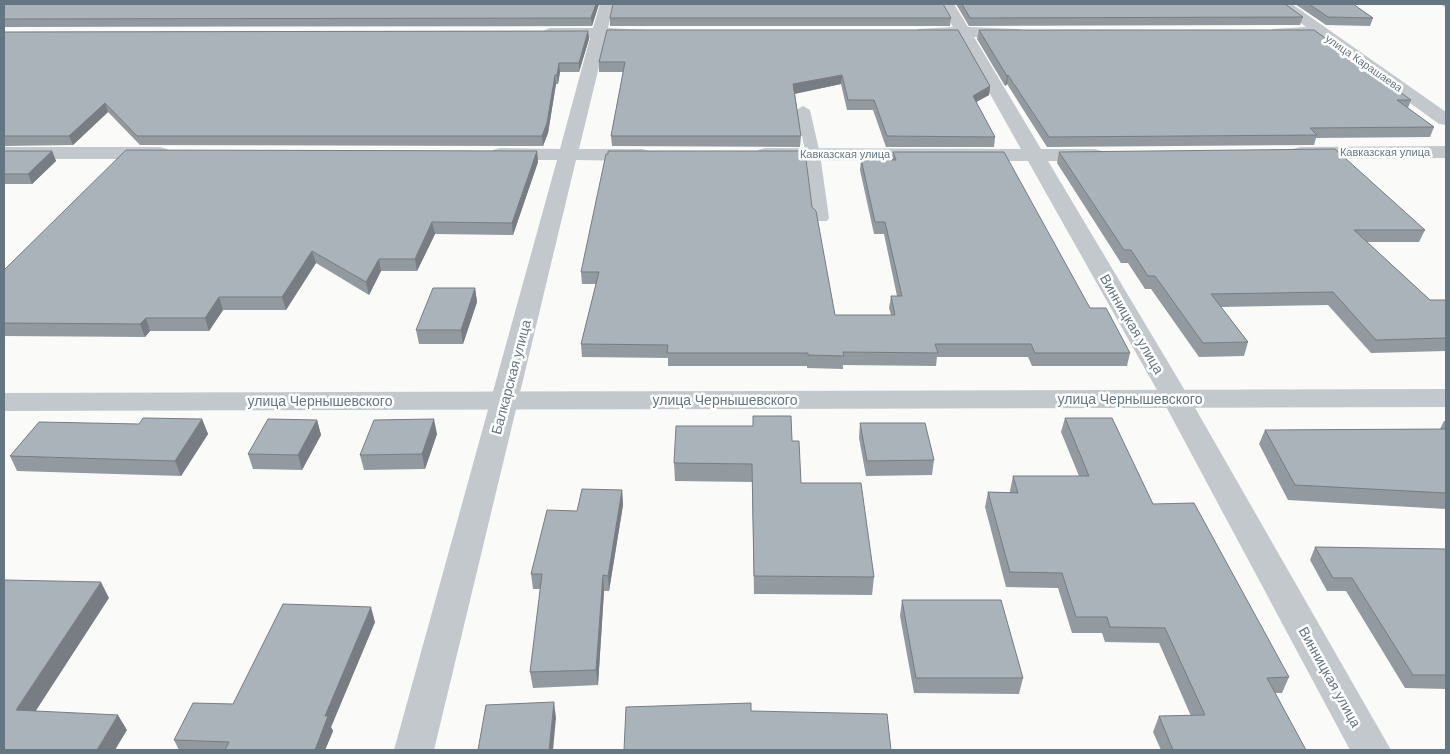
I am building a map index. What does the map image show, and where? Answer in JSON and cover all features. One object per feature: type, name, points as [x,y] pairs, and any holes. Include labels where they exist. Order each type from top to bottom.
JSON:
[{"type":"street","name":"Балкарская улица","points":[[414,750],[607,4]]},
{"type":"street","name":"Винницкая улица","points":[[947,4],[965,32],[1176,399],[1372,750]]},
{"type":"street","name":"улица Карашаева","points":[[1283,4],[1446,120]]},
{"type":"street","points":[[540,33],[658,32]]},
{"type":"street","points":[[905,32],[1034,32]]},
{"type":"street","points":[[1260,32],[1320,32]]},
{"type":"street","name":"Кавказская улица","points":[[1279,153],[1446,152]]},
{"type":"street","points":[[4,153],[182,154]]},
{"type":"street","points":[[479,154],[658,155]]},
{"type":"street","name":"Кавказская улица","points":[[745,154],[1112,155]]},
{"type":"street","name":"улица Чернышевского","points":[[4,402],[1446,398]]},
{"type":"lane","points":[[803,110],[813,154],[821,218]]},
{"type":"building","points":[[4,4],[596,4],[591,18],[4,19]]},
{"type":"building","points":[[613,4],[943,4],[951,18],[610,18]]},
{"type":"building","points":[[962,4],[1285,4],[1303,17],[970,18]]},
{"type":"building","points":[[1309,4],[1353,4],[1373,18],[1328,17]]},
{"type":"building","points":[[607,30],[958,30],[990,86],[973,96],[995,137],[887,136],[874,100],[848,100],[842,75],[793,84],[801,136],[611,136],[625,62],[599,62]]},
{"type":"building","points":[[979,30],[1314,30],[1411,100],[1397,100],[1434,127],[1310,128],[1317,135],[1049,137],[1007,76]]},
{"type":"building","points":[[588,31],[579,63],[559,63],[557,75],[555,75],[547,123],[542,136],[137,136],[105,103],[69,136],[4,136],[4,32]]},
{"type":"building","points":[[1335,149],[1425,230],[1354,230],[1430,300],[1446,300],[1446,338],[1376,340],[1333,292],[1211,294],[1248,342],[1203,343],[1155,276],[1148,276],[1131,250],[1124,250],[1059,152]]},
{"type":"building","points":[[126,150],[537,151],[512,223],[432,222],[415,259],[379,259],[366,282],[312,251],[282,297],[219,297],[205,318],[146,318],[140,324],[4,323],[4,270]]},
{"type":"building","points":[[4,151],[52,151],[28,174],[4,174]]},
{"type":"building","points":[[608,151],[803,151],[804,159],[806,159],[812,207],[816,211],[835,315],[895,315],[891,296],[902,296],[885,222],[875,222],[861,159],[896,160],[893,152],[1004,152],[1090,308],[1106,308],[1130,353],[1035,353],[1031,344],[935,344],[938,353],[843,352],[844,356],[808,355],[808,353],[667,353],[668,345],[581,344],[599,272],[581,272]]},
{"type":"building","points":[[433,288],[475,288],[461,330],[416,330]]},
{"type":"building","points":[[753,416],[791,416],[792,441],[799,441],[801,483],[861,483],[874,577],[754,576],[752,464],[674,463],[676,426],[753,426]]},
{"type":"building","points":[[143,418],[202,419],[175,461],[10,456],[39,422],[139,424]]},
{"type":"building","points":[[1065,418],[1112,418],[1153,504],[1194,503],[1289,677],[1267,678],[1306,750],[1173,750],[1159,716],[1205,715],[1165,628],[1110,627],[1107,617],[1076,617],[1062,573],[1010,572],[988,492],[1018,493],[1013,476],[1089,476]]},
{"type":"building","points":[[268,419],[317,420],[298,455],[248,454]]},
{"type":"building","points":[[434,419],[422,454],[360,455],[374,420]]},
{"type":"building","points":[[860,423],[925,423],[934,460],[867,461]]},
{"type":"building","points":[[1446,429],[1446,493],[1295,485],[1265,430]]},
{"type":"building","points":[[582,489],[622,490],[608,576],[603,575],[596,670],[530,672],[542,574],[531,574],[547,510],[577,511]]},
{"type":"building","points":[[1315,547],[1446,549],[1446,675],[1413,675],[1352,578],[1333,578]]},
{"type":"building","points":[[4,580],[101,582],[16,710],[118,715],[97,750],[4,750]]},
{"type":"building","points":[[902,600],[1001,600],[1023,678],[916,678]]},
{"type":"building","points":[[283,604],[371,607],[325,716],[328,716],[315,750],[225,750],[229,742],[174,740],[193,703],[233,704]]},
{"type":"building","points":[[554,702],[549,750],[478,750],[486,705]]},
{"type":"building","points":[[751,703],[751,711],[887,714],[891,750],[624,750],[626,707]]}]
